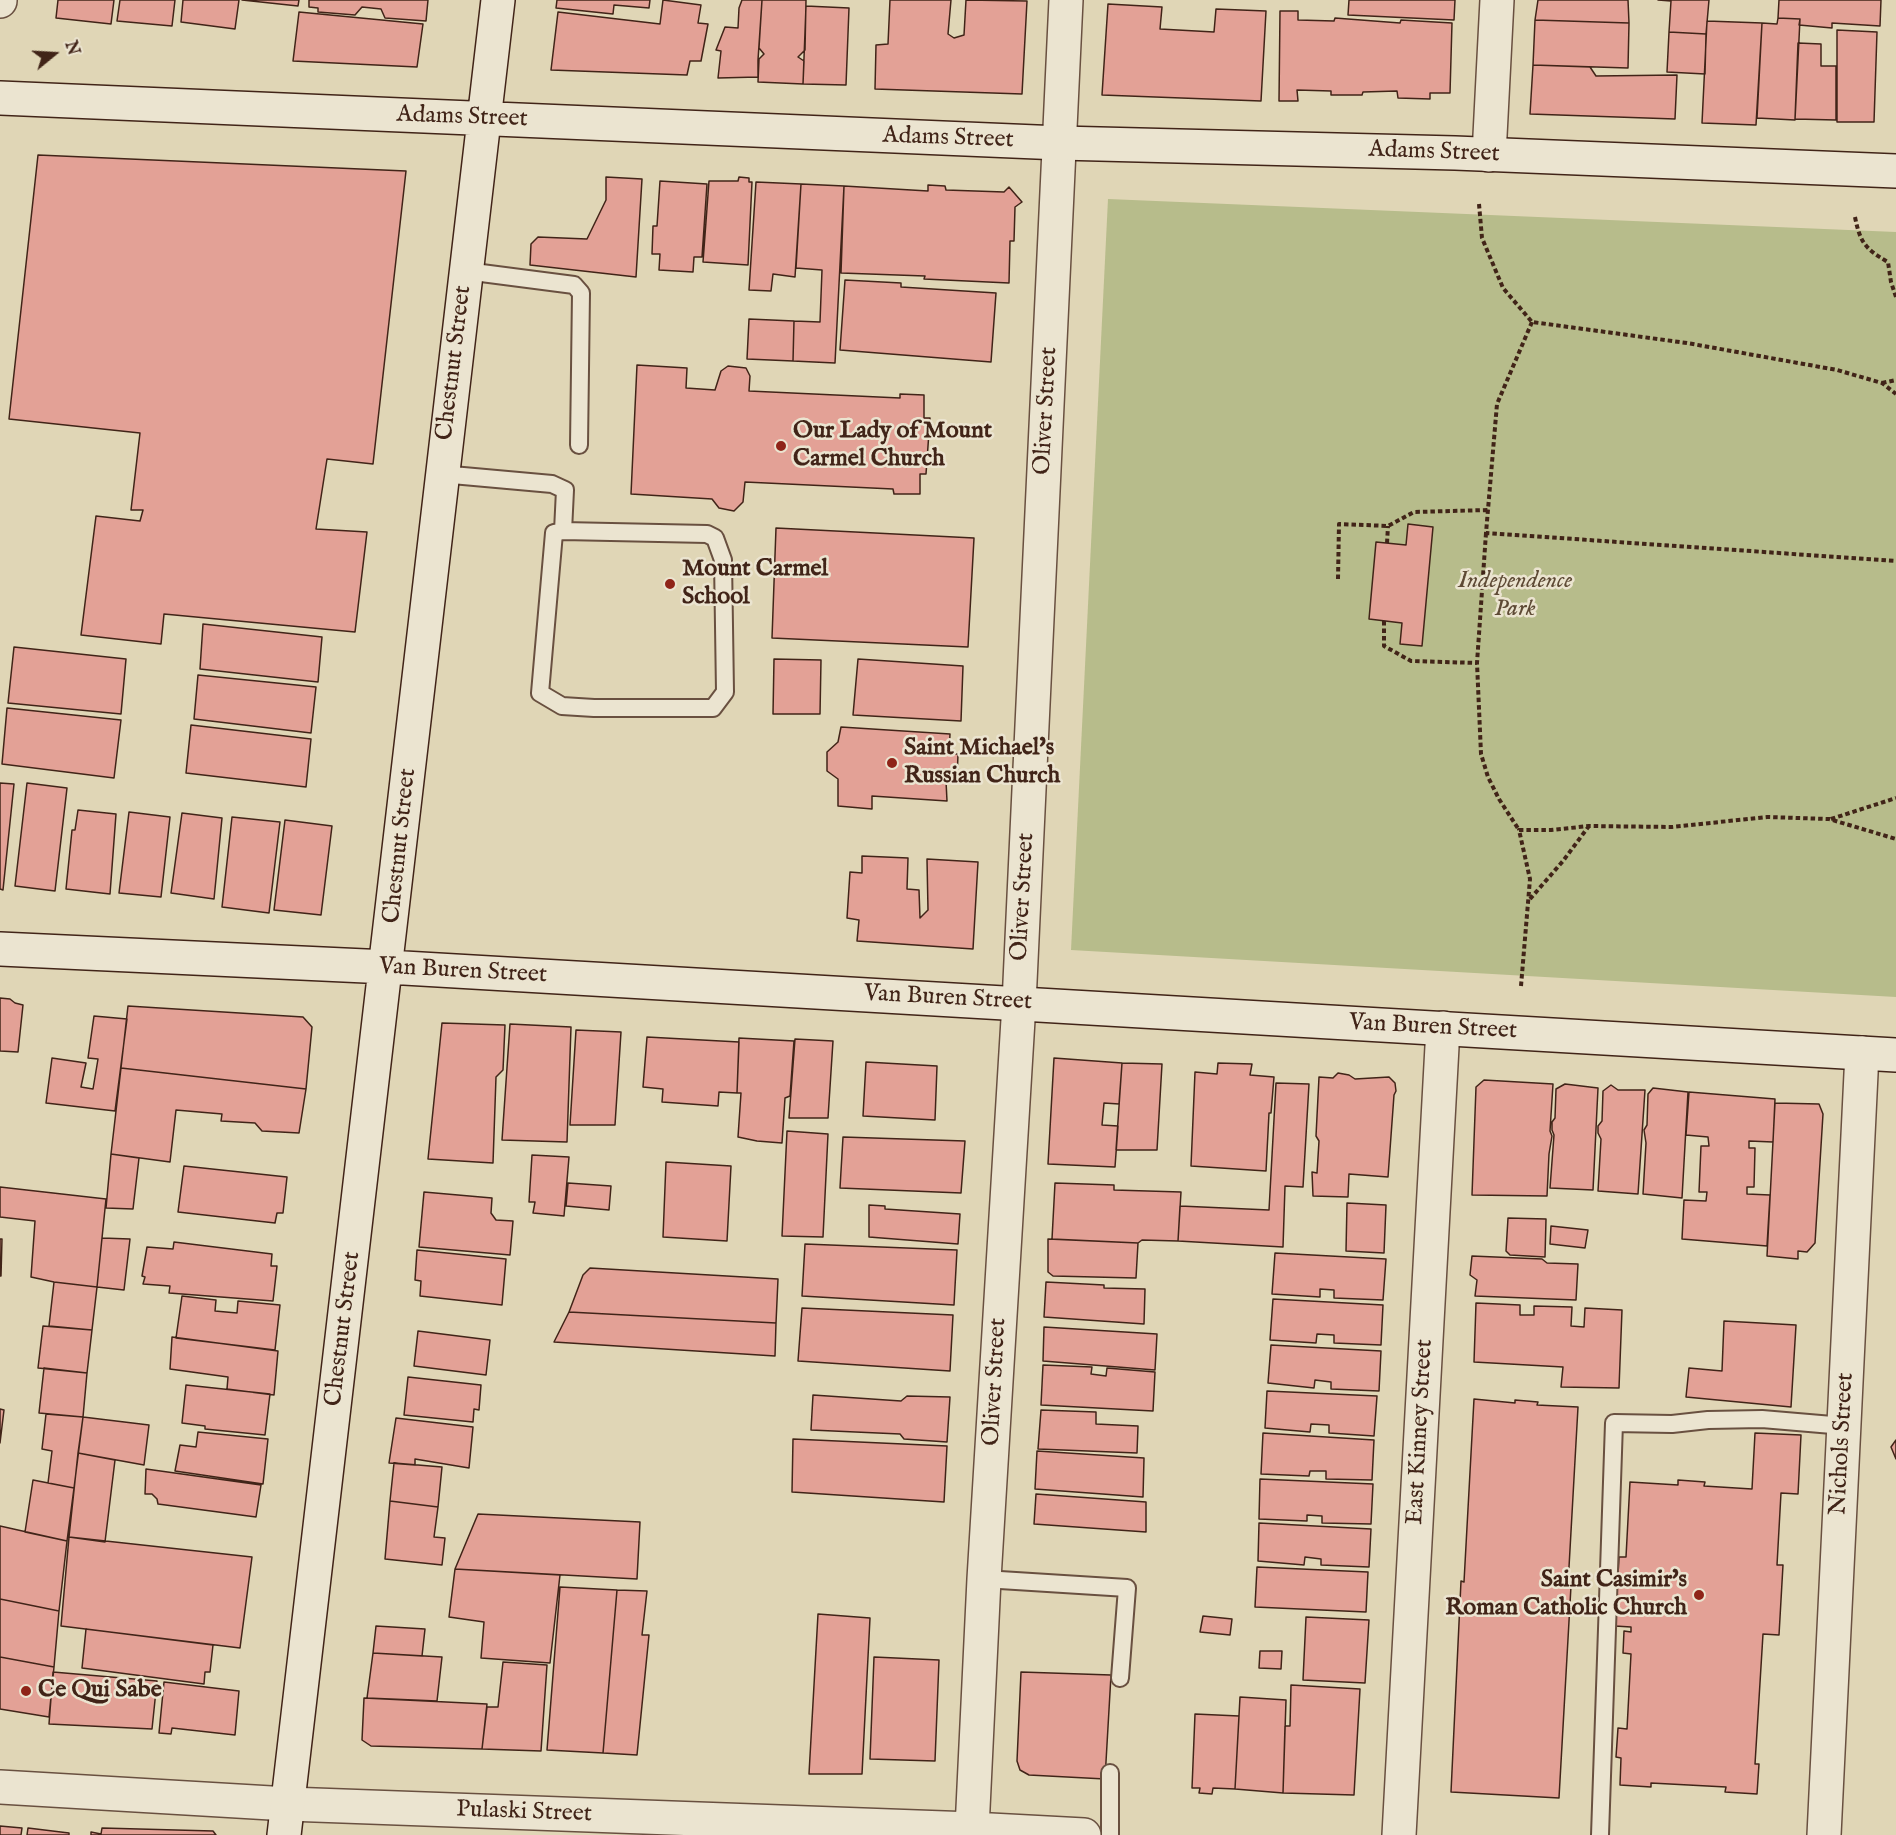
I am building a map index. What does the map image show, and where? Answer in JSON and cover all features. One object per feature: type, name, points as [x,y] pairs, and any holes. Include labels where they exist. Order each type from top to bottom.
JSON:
[{"type":"street","name":"Chestnut Street","points":[[286,1820],[498,0]]},
{"type":"street","name":"Oliver Street","points":[[972,1829],[984,1579],[1019,1003],[1066,0]]},
{"type":"street","points":[[1489,155],[1497,0]]},
{"type":"street","name":"Adams Street","points":[[0,98],[1060,143],[1489,155],[1896,171]]},
{"type":"street","name":"Van Buren Street","points":[[0,949],[387,967],[1896,1055]]},
{"type":"street","name":"East Kinney Street","points":[[1399,1835],[1443,1028]]},
{"type":"street","name":"Nichols Street","points":[[1824,1835],[1862,1053]]},
{"type":"street","name":"Pulaski Street","points":[[0,1787],[286,1820],[972,1829],[1084,1835]]},
{"type":"lane","points":[[466,271],[574,285],[581,293],[579,445]]},
{"type":"lane","points":[[441,474],[552,484],[565,490],[563,531]]},
{"type":"lane","points":[[563,531],[707,534],[715,538],[723,560],[725,692],[713,708],[562,706],[540,693],[554,533],[563,531]]},
{"type":"lane","points":[[1600,1835],[1614,1423],[1672,1424],[1708,1420],[1762,1419],[1844,1426]]},
{"type":"lane","points":[[984,1579],[1127,1588],[1120,1678]]},
{"type":"lane","points":[[1110,1773],[1110,1835]]},
{"type":"path","points":[[1479,204],[1482,238],[1503,288],[1532,322],[1733,351],[1837,370],[1882,383],[1896,394]]},
{"type":"path","points":[[1855,217],[1859,237],[1873,254],[1888,262],[1896,297]]},
{"type":"path","points":[[1521,986],[1530,879],[1519,830],[1488,777],[1481,754],[1477,663],[1497,404],[1532,322]]},
{"type":"path","points":[[1882,383],[1896,380]]},
{"type":"path","points":[[1338,579],[1339,524],[1388,526],[1414,512],[1488,510]]},
{"type":"path","points":[[1387,543],[1388,526]]},
{"type":"path","points":[[1486,533],[1896,561]]},
{"type":"path","points":[[1384,621],[1384,646],[1411,661],[1477,663]]},
{"type":"path","points":[[1829,819],[1896,798]]},
{"type":"path","points":[[1519,830],[1551,830],[1589,826],[1672,827],[1767,817],[1829,819],[1896,839]]},
{"type":"path","points":[[1529,899],[1563,861],[1589,826]]},
{"type":"green space","name":"Independence Park","points":[[1108,199],[1896,232],[1896,997],[1071,950]]},
{"type":"building","points":[[58,0],[114,0],[111,24],[56,18]]},
{"type":"building","points":[[120,0],[175,0],[172,26],[117,21]]},
{"type":"building","points":[[183,0],[239,0],[235,29],[181,22]]},
{"type":"building","points":[[242,0],[299,0],[298,6]]},
{"type":"building","points":[[309,0],[428,0],[426,21],[385,18],[381,9],[362,7],[355,15],[318,12],[318,8],[309,7]]},
{"type":"building","points":[[557,0],[650,0],[649,8],[614,5],[613,14],[556,8]]},
{"type":"building","points":[[663,0],[701,5],[698,23],[708,24],[701,61],[690,61],[687,75],[551,70],[558,12],[660,24]]},
{"type":"building","points":[[742,0],[762,0],[758,77],[718,78],[721,51],[716,50],[725,27],[738,28],[739,8]]},
{"type":"building","points":[[762,0],[806,0],[805,50],[798,57],[804,61],[803,84],[758,82],[759,59],[764,54],[759,48]]},
{"type":"building","points":[[890,0],[951,0],[948,34],[954,38],[964,35],[966,0],[1027,1],[1022,94],[875,89],[876,45],[888,44]]},
{"type":"building","points":[[1349,0],[1455,0],[1454,20],[1348,15]]},
{"type":"building","points":[[1538,0],[1628,0],[1629,23],[1535,20]]},
{"type":"building","points":[[1658,0],[1709,0],[1706,34],[1669,32],[1671,1]]},
{"type":"building","points":[[1779,0],[1881,0],[1880,26],[1832,23],[1832,28],[1799,25],[1800,19],[1778,18]]},
{"type":"building","points":[[1108,4],[1162,7],[1160,29],[1214,32],[1216,9],[1266,11],[1261,101],[1102,95]]},
{"type":"building","points":[[806,6],[849,8],[846,85],[803,84]]},
{"type":"building","points":[[1280,11],[1298,11],[1298,20],[1334,21],[1335,18],[1400,23],[1401,20],[1452,23],[1450,93],[1430,93],[1430,99],[1398,98],[1397,91],[1363,92],[1362,95],[1331,95],[1331,91],[1297,90],[1298,101],[1279,101]]},
{"type":"building","points":[[299,12],[423,24],[417,67],[293,61]]},
{"type":"building","points":[[1778,18],[1800,19],[1795,120],[1757,118],[1762,23],[1777,24]]},
{"type":"building","points":[[1535,20],[1629,23],[1628,68],[1533,65]]},
{"type":"building","points":[[1707,21],[1762,23],[1756,125],[1702,123]]},
{"type":"building","points":[[1837,30],[1877,32],[1874,122],[1837,122]]},
{"type":"building","points":[[1669,32],[1706,34],[1705,74],[1667,72]]},
{"type":"building","points":[[1798,43],[1821,44],[1821,66],[1836,66],[1836,120],[1795,119]]},
{"type":"building","points":[[1533,65],[1590,67],[1596,76],[1677,75],[1675,119],[1530,114]]},
{"type":"building","points":[[38,155],[406,171],[373,464],[327,459],[316,529],[367,532],[355,632],[164,614],[161,644],[81,635],[96,516],[140,521],[143,510],[131,510],[140,433],[9,419]]},
{"type":"building","points":[[606,177],[642,179],[636,277],[530,265],[531,244],[538,237],[587,239],[606,200]]},
{"type":"building","points":[[739,177],[749,178],[749,182],[752,182],[748,265],[703,262],[709,181],[738,181]]},
{"type":"building","points":[[660,181],[707,184],[702,257],[694,257],[693,272],[659,270],[660,254],[652,254],[653,226],[657,226]]},
{"type":"building","points":[[756,182],[801,184],[795,277],[773,274],[771,291],[749,290]]},
{"type":"building","points":[[801,184],[844,186],[835,363],[793,361],[794,321],[820,322],[822,270],[796,268]]},
{"type":"building","points":[[928,185],[945,186],[946,190],[1004,192],[1009,187],[1022,202],[1015,207],[1014,241],[1010,241],[1009,283],[924,279],[925,276],[841,273],[844,186],[928,191]]},
{"type":"building","points":[[845,280],[901,283],[901,287],[996,293],[991,362],[840,350]]},
{"type":"building","points":[[749,319],[794,321],[793,361],[747,359]]},
{"type":"building","name":"Our Lady of Mount Carmel Church","points":[[637,365],[687,368],[686,388],[715,390],[721,371],[728,366],[746,368],[750,376],[749,391],[900,398],[900,394],[924,395],[924,418],[930,418],[926,474],[920,474],[920,494],[894,494],[893,489],[745,482],[743,502],[734,511],[719,508],[712,499],[631,494]]},
{"type":"building","points":[[1408,524],[1433,527],[1422,646],[1400,644],[1402,623],[1369,619],[1376,542],[1406,545]]},
{"type":"building","points":[[776,528],[974,538],[968,647],[772,638]]},
{"type":"building","points":[[203,624],[322,637],[318,682],[200,669]]},
{"type":"building","points":[[14,647],[126,659],[121,714],[8,703]]},
{"type":"building","points":[[774,659],[821,660],[820,714],[773,714]]},
{"type":"building","points":[[858,659],[963,666],[961,721],[853,715]]},
{"type":"building","points":[[198,675],[316,687],[311,733],[194,719]]},
{"type":"building","points":[[7,708],[121,720],[114,778],[2,764]]},
{"type":"building","points":[[191,725],[311,739],[306,787],[186,773]]},
{"type":"building","name":"Saint Michael's Russian Church","points":[[841,727],[950,734],[949,754],[958,754],[957,780],[946,781],[947,801],[872,796],[872,809],[838,806],[838,779],[827,771],[827,752],[838,742]]},
{"type":"building","points":[[0,783],[14,784],[3,890],[0,889]]},
{"type":"building","points":[[27,783],[67,788],[55,891],[15,886]]},
{"type":"building","points":[[78,810],[116,814],[110,894],[66,889],[72,830],[75,830]]},
{"type":"building","points":[[129,812],[170,817],[161,897],[119,893]]},
{"type":"building","points":[[182,813],[222,818],[214,899],[171,893]]},
{"type":"building","points":[[232,817],[280,822],[269,913],[222,907]]},
{"type":"building","points":[[285,820],[332,826],[321,915],[274,910]]},
{"type":"building","points":[[862,856],[908,858],[907,889],[919,890],[920,918],[928,910],[927,859],[978,862],[973,949],[857,941],[859,920],[847,918],[850,872],[862,873]]},
{"type":"building","points":[[0,998],[10,999],[23,1005],[18,1052],[0,1051]]},
{"type":"building","points":[[128,1006],[303,1017],[312,1027],[306,1089],[121,1068]]},
{"type":"building","points":[[94,1016],[127,1019],[115,1111],[46,1103],[52,1058],[86,1063],[81,1087],[93,1089],[98,1059],[88,1058]]},
{"type":"building","points":[[442,1023],[505,1025],[503,1070],[496,1077],[493,1163],[428,1159]]},
{"type":"building","points":[[510,1024],[571,1027],[567,1142],[502,1140]]},
{"type":"building","points":[[576,1030],[621,1032],[615,1125],[570,1125]]},
{"type":"building","points":[[647,1037],[739,1042],[737,1093],[719,1092],[718,1106],[662,1102],[663,1089],[643,1087]]},
{"type":"building","points":[[739,1038],[794,1041],[790,1096],[785,1098],[782,1143],[738,1137],[741,1093],[737,1093]]},
{"type":"building","points":[[795,1039],[833,1041],[828,1118],[789,1118]]},
{"type":"building","points":[[1054,1058],[1122,1063],[1119,1104],[1104,1103],[1102,1125],[1118,1126],[1115,1167],[1048,1164]]},
{"type":"building","points":[[866,1062],[937,1066],[935,1120],[863,1116]]},
{"type":"building","points":[[1122,1063],[1162,1064],[1157,1150],[1116,1150]]},
{"type":"building","points":[[1218,1063],[1252,1064],[1250,1075],[1274,1077],[1271,1113],[1269,1113],[1266,1171],[1191,1166],[1195,1072],[1217,1074]]},
{"type":"building","points":[[121,1068],[306,1089],[299,1133],[262,1131],[255,1123],[221,1121],[222,1114],[176,1110],[170,1162],[111,1154]]},
{"type":"building","points":[[1338,1073],[1355,1079],[1389,1077],[1395,1083],[1388,1177],[1349,1174],[1348,1197],[1313,1196],[1312,1172],[1317,1173],[1319,1141],[1316,1136],[1319,1077],[1333,1078]]},
{"type":"building","points":[[1484,1080],[1553,1084],[1547,1196],[1472,1195],[1476,1087]]},
{"type":"building","points":[[1276,1083],[1309,1084],[1303,1187],[1285,1186],[1283,1247],[1178,1241],[1180,1206],[1269,1210]]},
{"type":"building","points":[[1565,1084],[1598,1088],[1593,1190],[1550,1188],[1554,1135],[1552,1122],[1555,1118],[1556,1089]]},
{"type":"building","points":[[1611,1085],[1618,1090],[1645,1090],[1638,1194],[1598,1191],[1601,1139],[1598,1126],[1602,1121],[1603,1091]]},
{"type":"building","points":[[1653,1088],[1688,1092],[1682,1198],[1643,1194],[1646,1143],[1644,1130],[1647,1125],[1648,1094]]},
{"type":"building","points":[[1689,1092],[1775,1099],[1773,1142],[1749,1141],[1749,1148],[1755,1148],[1754,1187],[1747,1187],[1747,1194],[1770,1195],[1767,1246],[1682,1239],[1684,1200],[1706,1201],[1707,1192],[1699,1192],[1701,1146],[1709,1146],[1708,1137],[1686,1135]]},
{"type":"building","points":[[1775,1103],[1819,1104],[1823,1114],[1815,1243],[1807,1252],[1798,1251],[1798,1259],[1767,1256]]},
{"type":"building","points":[[787,1131],[828,1134],[823,1237],[782,1236]]},
{"type":"building","points":[[843,1137],[965,1141],[961,1193],[840,1188]]},
{"type":"building","points":[[111,1154],[139,1158],[133,1209],[106,1208]]},
{"type":"building","points":[[532,1155],[569,1157],[564,1216],[533,1213],[535,1202],[529,1202]]},
{"type":"building","points":[[666,1162],[731,1166],[727,1241],[663,1237]]},
{"type":"building","points":[[184,1166],[287,1177],[283,1213],[277,1213],[275,1223],[178,1212]]},
{"type":"building","points":[[568,1183],[611,1186],[609,1210],[566,1206]]},
{"type":"building","points":[[1055,1183],[1114,1185],[1114,1190],[1181,1192],[1178,1241],[1142,1240],[1138,1243],[1052,1239]]},
{"type":"building","points":[[0,1187],[106,1199],[97,1287],[31,1277],[35,1221],[0,1217]]},
{"type":"building","points":[[424,1192],[492,1198],[491,1213],[496,1220],[513,1221],[510,1255],[419,1247]]},
{"type":"building","points":[[1347,1203],[1386,1205],[1384,1253],[1346,1251]]},
{"type":"building","points":[[869,1205],[885,1206],[885,1209],[960,1214],[958,1244],[869,1237]]},
{"type":"building","points":[[1508,1218],[1546,1219],[1545,1257],[1510,1255],[1506,1251]]},
{"type":"building","points":[[1551,1226],[1588,1230],[1585,1248],[1550,1244]]},
{"type":"building","points":[[102,1238],[130,1239],[124,1290],[97,1287]]},
{"type":"building","points":[[0,1239],[2,1239],[1,1276],[0,1276]]},
{"type":"building","points":[[1048,1239],[1138,1243],[1136,1278],[1053,1276],[1048,1272]]},
{"type":"building","points":[[174,1242],[272,1254],[271,1266],[277,1266],[273,1301],[169,1293],[170,1286],[143,1284],[145,1277],[142,1276],[147,1247],[173,1249]]},
{"type":"building","points":[[805,1244],[957,1250],[954,1305],[802,1296]]},
{"type":"building","points":[[417,1250],[506,1259],[502,1305],[420,1296],[421,1281],[415,1280]]},
{"type":"building","points":[[1275,1253],[1386,1259],[1383,1300],[1334,1298],[1334,1290],[1320,1289],[1320,1297],[1272,1294]]},
{"type":"building","points":[[1472,1256],[1542,1259],[1547,1263],[1578,1264],[1576,1300],[1475,1296],[1477,1280],[1470,1275]]},
{"type":"building","points":[[590,1268],[778,1279],[776,1323],[569,1312],[583,1275]]},
{"type":"building","points":[[54,1282],[97,1287],[92,1330],[49,1326]]},
{"type":"building","points":[[1046,1282],[1104,1285],[1104,1288],[1145,1289],[1144,1324],[1044,1317]]},
{"type":"building","points":[[182,1296],[216,1300],[215,1311],[237,1313],[238,1301],[280,1305],[275,1350],[176,1338]]},
{"type":"building","points":[[1273,1299],[1383,1305],[1381,1345],[1334,1343],[1334,1335],[1317,1334],[1316,1343],[1270,1340]]},
{"type":"building","points":[[1476,1303],[1520,1305],[1520,1315],[1534,1315],[1534,1306],[1572,1307],[1571,1326],[1584,1327],[1585,1308],[1622,1310],[1619,1388],[1561,1387],[1563,1367],[1474,1362]]},
{"type":"building","points":[[802,1308],[953,1315],[950,1371],[798,1361]]},
{"type":"building","points":[[569,1312],[776,1323],[775,1356],[554,1342]]},
{"type":"building","points":[[1724,1321],[1796,1325],[1791,1407],[1686,1397],[1689,1368],[1722,1371]]},
{"type":"building","points":[[43,1326],[92,1330],[87,1373],[38,1368]]},
{"type":"building","points":[[1044,1327],[1157,1334],[1155,1370],[1043,1361]]},
{"type":"building","points":[[418,1331],[490,1340],[486,1375],[414,1366]]},
{"type":"building","points":[[172,1337],[278,1351],[274,1395],[227,1389],[228,1377],[170,1369]]},
{"type":"building","points":[[1271,1345],[1381,1351],[1379,1391],[1331,1389],[1331,1382],[1315,1380],[1314,1388],[1268,1383]]},
{"type":"building","points":[[1043,1365],[1092,1367],[1091,1374],[1106,1376],[1107,1368],[1155,1372],[1153,1411],[1041,1405]]},
{"type":"building","points":[[44,1368],[87,1373],[83,1417],[39,1413]]},
{"type":"building","points":[[408,1377],[481,1385],[479,1410],[474,1409],[473,1422],[404,1415]]},
{"type":"building","points":[[186,1385],[270,1394],[265,1435],[205,1429],[205,1426],[182,1423]]},
{"type":"building","points":[[1267,1391],[1377,1396],[1374,1436],[1329,1433],[1329,1425],[1311,1424],[1310,1432],[1265,1428]]},
{"type":"building","points":[[813,1395],[901,1401],[907,1396],[950,1397],[947,1442],[904,1439],[900,1434],[811,1430]]},
{"type":"building","points":[[1474,1399],[1515,1403],[1515,1400],[1538,1402],[1537,1405],[1578,1407],[1559,1798],[1451,1792],[1461,1581],[1464,1582]]},
{"type":"building","points":[[0,1409],[4,1410],[0,1443]]},
{"type":"building","points":[[1041,1410],[1096,1412],[1096,1424],[1138,1426],[1137,1453],[1038,1449]]},
{"type":"building","points":[[46,1414],[83,1417],[74,1488],[48,1483],[52,1451],[42,1449]]},
{"type":"building","points":[[83,1417],[149,1425],[144,1465],[78,1453]]},
{"type":"building","points":[[396,1418],[473,1427],[469,1468],[415,1459],[415,1465],[389,1463]]},
{"type":"building","points":[[198,1432],[268,1439],[263,1484],[175,1471],[180,1445],[196,1447]]},
{"type":"building","points":[[1263,1433],[1374,1440],[1372,1480],[1326,1479],[1326,1471],[1310,1471],[1309,1476],[1261,1474]]},
{"type":"building","name":"Saint Casimir's Roman Catholic Church","points":[[1755,1433],[1801,1435],[1798,1494],[1781,1493],[1777,1565],[1783,1565],[1779,1635],[1763,1634],[1755,1764],[1759,1764],[1757,1794],[1725,1792],[1726,1787],[1651,1783],[1651,1787],[1620,1785],[1621,1758],[1616,1757],[1618,1728],[1627,1729],[1631,1654],[1623,1653],[1624,1631],[1631,1632],[1631,1627],[1615,1626],[1619,1557],[1626,1557],[1630,1482],[1678,1485],[1678,1480],[1705,1482],[1704,1486],[1752,1489]]},
{"type":"building","points":[[793,1439],[947,1446],[944,1502],[792,1492]]},
{"type":"building","points":[[1896,1440],[1896,1459],[1891,1447]]},
{"type":"building","points":[[1037,1451],[1144,1458],[1143,1497],[1035,1489]]},
{"type":"building","points":[[78,1453],[115,1460],[105,1542],[69,1537]]},
{"type":"building","points":[[394,1463],[442,1467],[438,1507],[390,1501]]},
{"type":"building","points":[[146,1469],[261,1485],[256,1517],[158,1504],[152,1494],[145,1494]]},
{"type":"building","points":[[1260,1479],[1373,1484],[1371,1524],[1322,1523],[1322,1516],[1307,1515],[1307,1521],[1259,1519]]},
{"type":"building","points":[[33,1480],[74,1488],[67,1541],[25,1532]]},
{"type":"building","points":[[1036,1494],[1146,1502],[1146,1532],[1034,1524]]},
{"type":"building","points":[[390,1501],[438,1507],[434,1537],[445,1538],[442,1565],[385,1559]]},
{"type":"building","points":[[478,1514],[640,1522],[637,1579],[455,1569]]},
{"type":"building","points":[[1259,1523],[1371,1529],[1369,1567],[1321,1565],[1321,1559],[1305,1557],[1304,1565],[1258,1561]]},
{"type":"building","points":[[0,1526],[67,1541],[59,1611],[0,1599]]},
{"type":"building","points":[[69,1537],[252,1557],[240,1648],[61,1626]]},
{"type":"building","points":[[1257,1567],[1368,1572],[1366,1612],[1255,1607]]},
{"type":"building","points":[[455,1569],[560,1575],[550,1663],[481,1658],[484,1622],[449,1617]]},
{"type":"building","points":[[560,1587],[617,1590],[603,1753],[547,1750]]},
{"type":"building","points":[[617,1590],[647,1591],[642,1635],[649,1635],[637,1755],[603,1753]]},
{"type":"building","points":[[0,1599],[59,1611],[54,1667],[0,1657]]},
{"type":"building","points":[[818,1614],[870,1618],[862,1774],[809,1774]]},
{"type":"building","points":[[1203,1616],[1232,1619],[1230,1635],[1200,1632]]},
{"type":"building","points":[[1306,1617],[1369,1620],[1365,1683],[1303,1680]]},
{"type":"building","points":[[376,1626],[425,1629],[422,1656],[373,1653]]},
{"type":"building","points":[[86,1629],[213,1645],[210,1672],[205,1672],[204,1684],[82,1668]]},
{"type":"building","points":[[1260,1651],[1282,1651],[1281,1669],[1259,1668]]},
{"type":"building","points":[[373,1653],[442,1657],[437,1701],[367,1698]]},
{"type":"building","name":"Ce Qui Sabe","points":[[0,1657],[54,1667],[49,1717],[0,1709]]},
{"type":"building","points":[[874,1657],[939,1660],[935,1761],[870,1759]]},
{"type":"building","points":[[503,1662],[547,1665],[541,1751],[482,1749],[487,1707],[498,1707]]},
{"type":"building","points":[[53,1672],[157,1681],[152,1729],[49,1724]]},
{"type":"building","points":[[1021,1672],[1111,1675],[1105,1779],[1029,1775],[1020,1770],[1017,1761]]},
{"type":"building","points":[[164,1682],[239,1691],[235,1735],[172,1728],[171,1734],[159,1733]]},
{"type":"building","points":[[1291,1685],[1360,1689],[1354,1795],[1283,1793],[1285,1726],[1290,1726]]},
{"type":"building","points":[[1240,1697],[1286,1700],[1283,1793],[1235,1789]]},
{"type":"building","points":[[364,1698],[487,1704],[482,1749],[371,1746],[362,1740]]},
{"type":"building","points":[[1195,1714],[1239,1716],[1235,1789],[1213,1788],[1212,1794],[1199,1793],[1200,1788],[1192,1788]]},
{"type":"building","points":[[0,1826],[22,1828],[21,1835],[0,1835]]},
{"type":"building","points":[[28,1828],[69,1833],[69,1835],[27,1835]]},
{"type":"building","points":[[102,1828],[213,1831],[216,1835],[91,1835],[91,1832],[101,1834]]},
{"type":"place","name":"Our Lady of Mount Carmel Church","points":[[781,446]]},
{"type":"place","name":"Mount Carmel School","points":[[670,584]]},
{"type":"place","name":"Saint Michael's Russian Church","points":[[892,763]]},
{"type":"place","name":"Saint Casimir's Roman Catholic Church","points":[[1699,1595]]},
{"type":"place","name":"Ce Qui Sabe","points":[[26,1691]]}]
